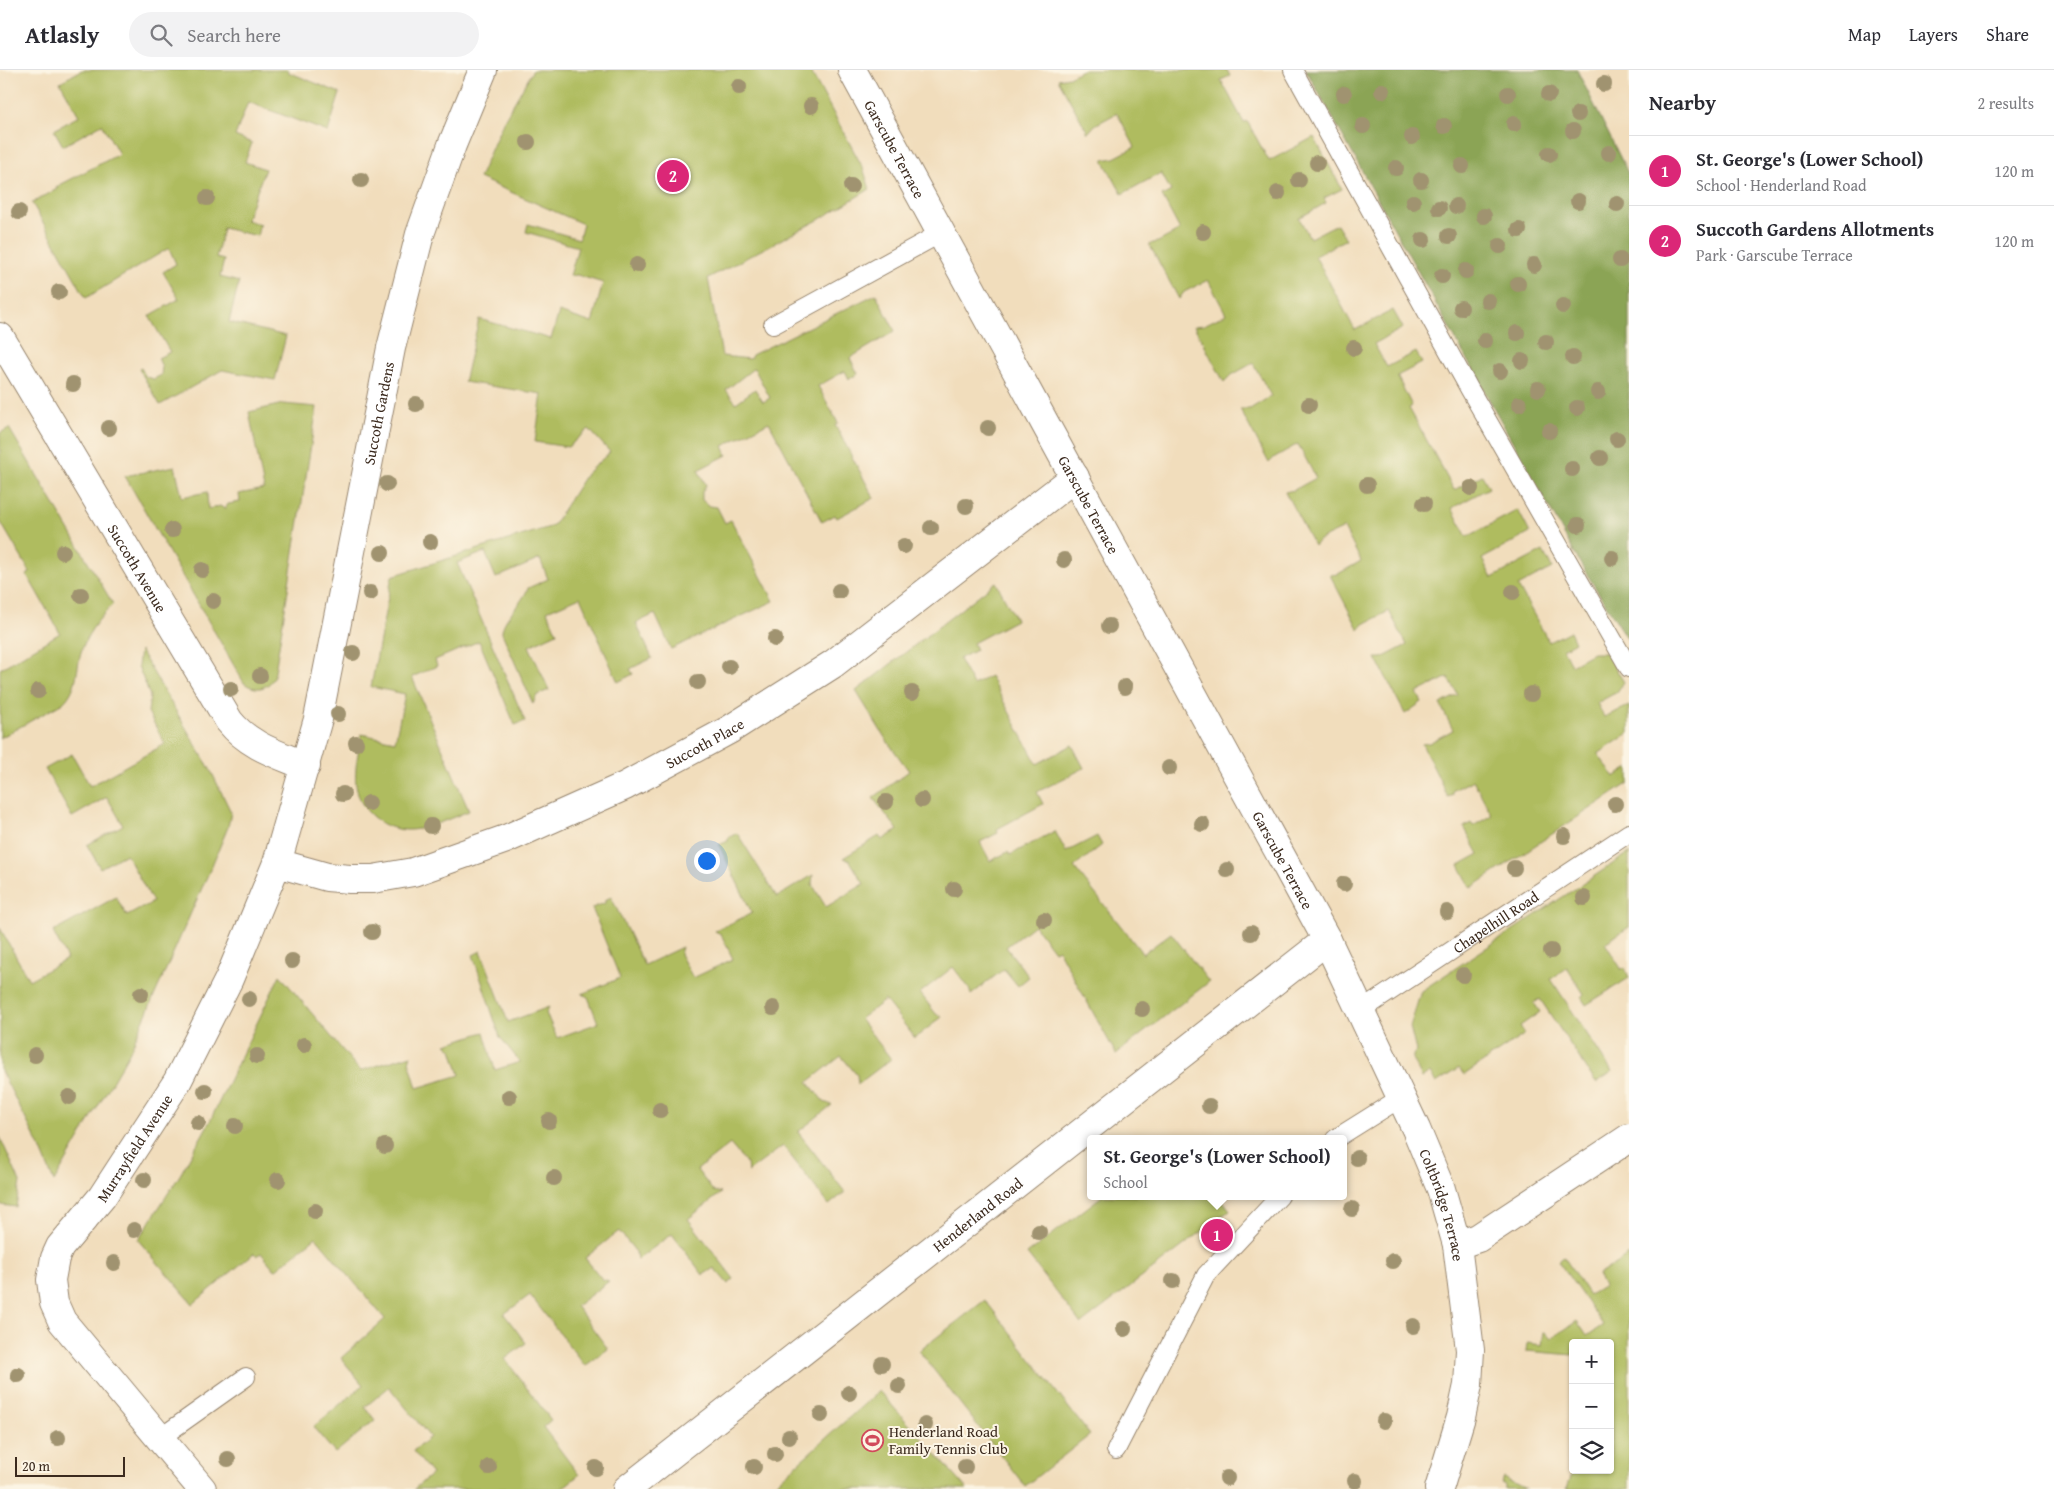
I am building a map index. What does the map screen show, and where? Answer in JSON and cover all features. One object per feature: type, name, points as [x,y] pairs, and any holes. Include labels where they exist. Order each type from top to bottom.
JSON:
[{"type":"street","name":"Succoth Gardens","points":[[306,766],[325,688],[329,656],[391,348],[420,234],[452,145],[483,70]]},
{"type":"street","name":"Garscube Terrace","points":[[852,70],[1327,940]]},
{"type":"street","name":"Succoth Avenue","points":[[0,337],[229,721],[238,732],[251,742],[306,766]]},
{"type":"street","name":"Succoth Place","points":[[277,863],[327,877],[350,879],[391,877],[413,872],[498,842],[617,790],[729,730],[833,664],[1075,477]]},
{"type":"street","name":"Murrayfield Avenue","points":[[202,1489],[62,1321],[52,1297],[52,1269],[60,1247],[102,1197],[177,1082],[229,978],[277,863],[306,766]]},
{"type":"street","name":"Coltbridge Terrace","points":[[1327,940],[1362,1010],[1402,1098],[1441,1190],[1457,1245],[1470,1350],[1468,1384],[1461,1417],[1439,1489]]},
{"type":"street","name":"Henderland Road","points":[[631,1488],[1327,940]]},
{"type":"street","points":[[1457,1245],[1478,1238],[1629,1138]]},
{"type":"lane","points":[[1293,70],[1474,399],[1629,668]]},
{"type":"lane","points":[[773,325],[941,233]]},
{"type":"lane","name":"Chapelhill Road","points":[[1362,1010],[1629,833]]},
{"type":"lane","points":[[1342,1135],[1402,1098]]},
{"type":"lane","points":[[1116,1450],[1206,1275],[1276,1200]]},
{"type":"lane","points":[[160,1438],[246,1376]]},
{"type":"green space","points":[[82,70],[289,70],[288,72],[340,93],[328,132],[248,102],[235,136],[252,143],[245,162],[265,169],[246,220],[260,224],[257,236],[223,228],[216,258],[224,260],[220,277],[239,282],[229,322],[286,336],[275,380],[222,370],[160,405],[139,369],[141,368],[146,377],[154,379],[161,375],[162,367],[158,358],[170,352],[149,316],[179,299],[163,272],[176,264],[169,248],[86,298],[32,203],[57,189],[56,187],[119,154],[102,124],[63,146],[54,130],[79,116],[60,82]]},
{"type":"green space","points":[[533,70],[810,70],[863,168],[870,189],[820,219],[708,278],[722,356],[750,359],[752,355],[876,294],[895,331],[850,358],[858,374],[849,379],[845,371],[818,386],[838,423],[835,425],[874,498],[837,518],[835,515],[822,522],[769,422],[723,446],[727,455],[698,470],[706,485],[702,492],[702,500],[709,506],[717,507],[725,523],[731,520],[774,601],[671,649],[655,614],[636,623],[652,658],[630,669],[633,674],[618,682],[580,597],[547,611],[557,633],[529,646],[549,690],[537,695],[533,704],[502,633],[505,622],[528,588],[548,579],[540,559],[496,578],[485,552],[457,563],[525,721],[515,725],[479,641],[435,660],[437,666],[412,677],[469,811],[424,828],[396,829],[377,820],[369,813],[358,795],[356,785],[356,766],[361,734],[395,741],[405,694],[371,687],[392,576],[553,526],[586,474],[610,452],[589,429],[568,447],[535,442],[542,394],[464,382],[479,319],[551,339],[559,312],[592,323],[603,283],[577,275],[570,276],[578,247],[526,232],[528,224],[579,239],[583,224],[479,178],[503,122]],"holes":[[[754,368],[770,398],[763,402],[755,389],[736,403],[726,390]]]},
{"type":"green space","points":[[1082,70],[1227,70],[1230,76],[1221,80],[1244,123],[1247,121],[1269,161],[1314,137],[1342,189],[1324,198],[1326,203],[1299,218],[1310,238],[1337,224],[1346,239],[1315,256],[1355,330],[1393,310],[1403,328],[1374,344],[1387,367],[1416,352],[1422,363],[1397,376],[1412,406],[1409,408],[1454,490],[1482,475],[1489,488],[1452,508],[1467,537],[1518,510],[1530,533],[1482,559],[1492,578],[1543,551],[1552,568],[1518,586],[1549,642],[1570,631],[1575,642],[1563,649],[1571,665],[1593,653],[1606,653],[1624,682],[1617,692],[1597,703],[1604,717],[1629,706],[1629,733],[1598,754],[1614,777],[1629,768],[1629,783],[1471,888],[1459,865],[1479,854],[1464,827],[1471,823],[1473,826],[1492,815],[1473,780],[1452,791],[1453,795],[1448,797],[1422,744],[1429,743],[1453,730],[1440,704],[1458,695],[1448,677],[1417,693],[1422,702],[1405,714],[1376,658],[1382,658],[1407,645],[1389,611],[1364,624],[1359,630],[1330,575],[1338,574],[1361,561],[1344,528],[1319,540],[1314,546],[1285,492],[1294,490],[1316,478],[1298,444],[1275,457],[1269,463],[1240,409],[1250,409],[1271,396],[1253,363],[1230,376],[1224,382],[1194,326],[1204,325],[1226,314],[1208,280],[1184,292],[1179,299],[1149,244],[1158,242],[1180,230],[1162,196],[1171,191],[1161,173],[1122,194],[1103,160],[1114,158],[1135,147],[1117,113],[1095,125],[1088,133],[1058,79],[1069,77]]},
{"type":"green space","points":[[1306,70],[1577,70],[1629,175],[1629,641],[1581,565]]},
{"type":"green space","points":[[283,404],[317,407],[274,678],[264,687],[256,688],[244,683],[125,476],[175,466],[182,497],[207,492],[208,509],[220,506],[225,509],[228,504],[240,502],[239,494],[264,489],[249,412]]},
{"type":"green space","points":[[9,428],[113,604],[97,622],[85,641],[75,681],[68,698],[63,703],[0,738],[0,669],[60,633],[27,575],[30,572],[0,521],[0,433]]},
{"type":"green space","points":[[996,582],[1016,620],[973,643],[976,650],[959,659],[973,685],[990,676],[1037,764],[1072,745],[1084,768],[1037,792],[1043,804],[997,829],[998,833],[980,842],[990,861],[1008,852],[1010,855],[1055,831],[1066,852],[1097,836],[1102,845],[1074,867],[1143,954],[1171,933],[1209,982],[1116,1054],[1058,949],[1054,951],[1034,925],[1006,947],[1029,977],[1018,986],[1004,969],[971,995],[969,988],[953,967],[920,993],[936,1014],[942,1017],[915,1038],[885,1000],[860,1019],[891,1059],[858,1084],[857,1075],[841,1056],[808,1082],[824,1102],[832,1105],[798,1132],[845,1192],[829,1205],[783,1146],[748,1172],[747,1164],[730,1144],[697,1170],[713,1191],[721,1193],[688,1219],[734,1279],[728,1284],[714,1268],[703,1275],[672,1234],[637,1260],[636,1252],[619,1231],[585,1258],[602,1279],[609,1281],[576,1306],[608,1349],[585,1366],[530,1295],[504,1314],[526,1343],[505,1359],[551,1420],[543,1427],[579,1475],[561,1489],[414,1489],[432,1474],[413,1451],[430,1437],[389,1387],[365,1407],[375,1420],[335,1453],[313,1427],[363,1385],[341,1358],[385,1319],[316,1237],[275,1270],[261,1253],[257,1256],[254,1253],[193,1304],[138,1240],[180,1175],[210,1121],[280,975],[360,1071],[411,1055],[409,1061],[417,1088],[460,1075],[452,1049],[446,1044],[484,1032],[495,1070],[520,1062],[500,1037],[473,955],[481,951],[508,1022],[549,1007],[546,1013],[557,1038],[598,1023],[588,997],[582,994],[620,978],[592,908],[605,903],[605,900],[611,897],[644,965],[682,947],[680,954],[693,978],[733,959],[721,934],[715,931],[752,913],[719,845],[728,841],[728,838],[737,833],[777,897],[813,875],[812,884],[826,907],[864,884],[850,861],[843,858],[879,836],[882,840],[898,830],[873,798],[909,771],[887,741],[856,691]]},
{"type":"green space","points":[[140,650],[210,769],[231,812],[228,827],[213,863],[129,1053],[54,1182],[39,1145],[0,1069],[0,928],[29,980],[67,959],[53,932],[116,897],[127,916],[153,902],[126,854],[100,868],[87,845],[123,825],[107,797],[72,817],[45,769],[72,754],[90,786],[165,744],[148,712],[150,696],[138,666]]},
{"type":"green space","points":[[1629,853],[1629,927],[1605,943],[1622,970],[1625,968],[1629,978],[1586,1005],[1581,997],[1584,994],[1567,968],[1551,979],[1612,1072],[1596,1083],[1540,999],[1534,1003],[1540,1012],[1520,1026],[1525,1034],[1464,1075],[1459,1068],[1436,1083],[1430,1073],[1422,1078],[1413,1061],[1413,1055],[1416,1051],[1410,1027],[1421,991]]},
{"type":"green space","points":[[0,1137],[20,1182],[16,1207],[0,1205]]},
{"type":"green space","points":[[1097,1200],[1222,1200],[1230,1210],[1081,1324],[1027,1254]]},
{"type":"green space","points":[[1629,1255],[1629,1489],[1567,1489],[1572,1474],[1614,1474],[1614,1339],[1569,1339],[1569,1355],[1526,1351],[1527,1343],[1542,1345],[1544,1331],[1551,1339],[1577,1321],[1587,1336],[1603,1325],[1558,1261],[1564,1257],[1589,1295],[1604,1286],[1598,1275]]},
{"type":"green space","points":[[985,1300],[1090,1435],[1025,1486],[919,1351]]},
{"type":"green space","name":"Henderland Road Family Tennis Club","points":[[879,1391],[967,1489],[769,1489]]},
{"type":"green space","points":[[1503,1478],[1526,1489],[1505,1489],[1505,1485],[1501,1483]]},
{"type":"place","name":"Succoth Gardens Allotments","points":[[673,176]]},
{"type":"place","name":"St. George's (Lower School)","points":[[1217,1235]]},
{"type":"place","name":"Henderland Road Family Tennis Club","points":[[873,1440]]}]
